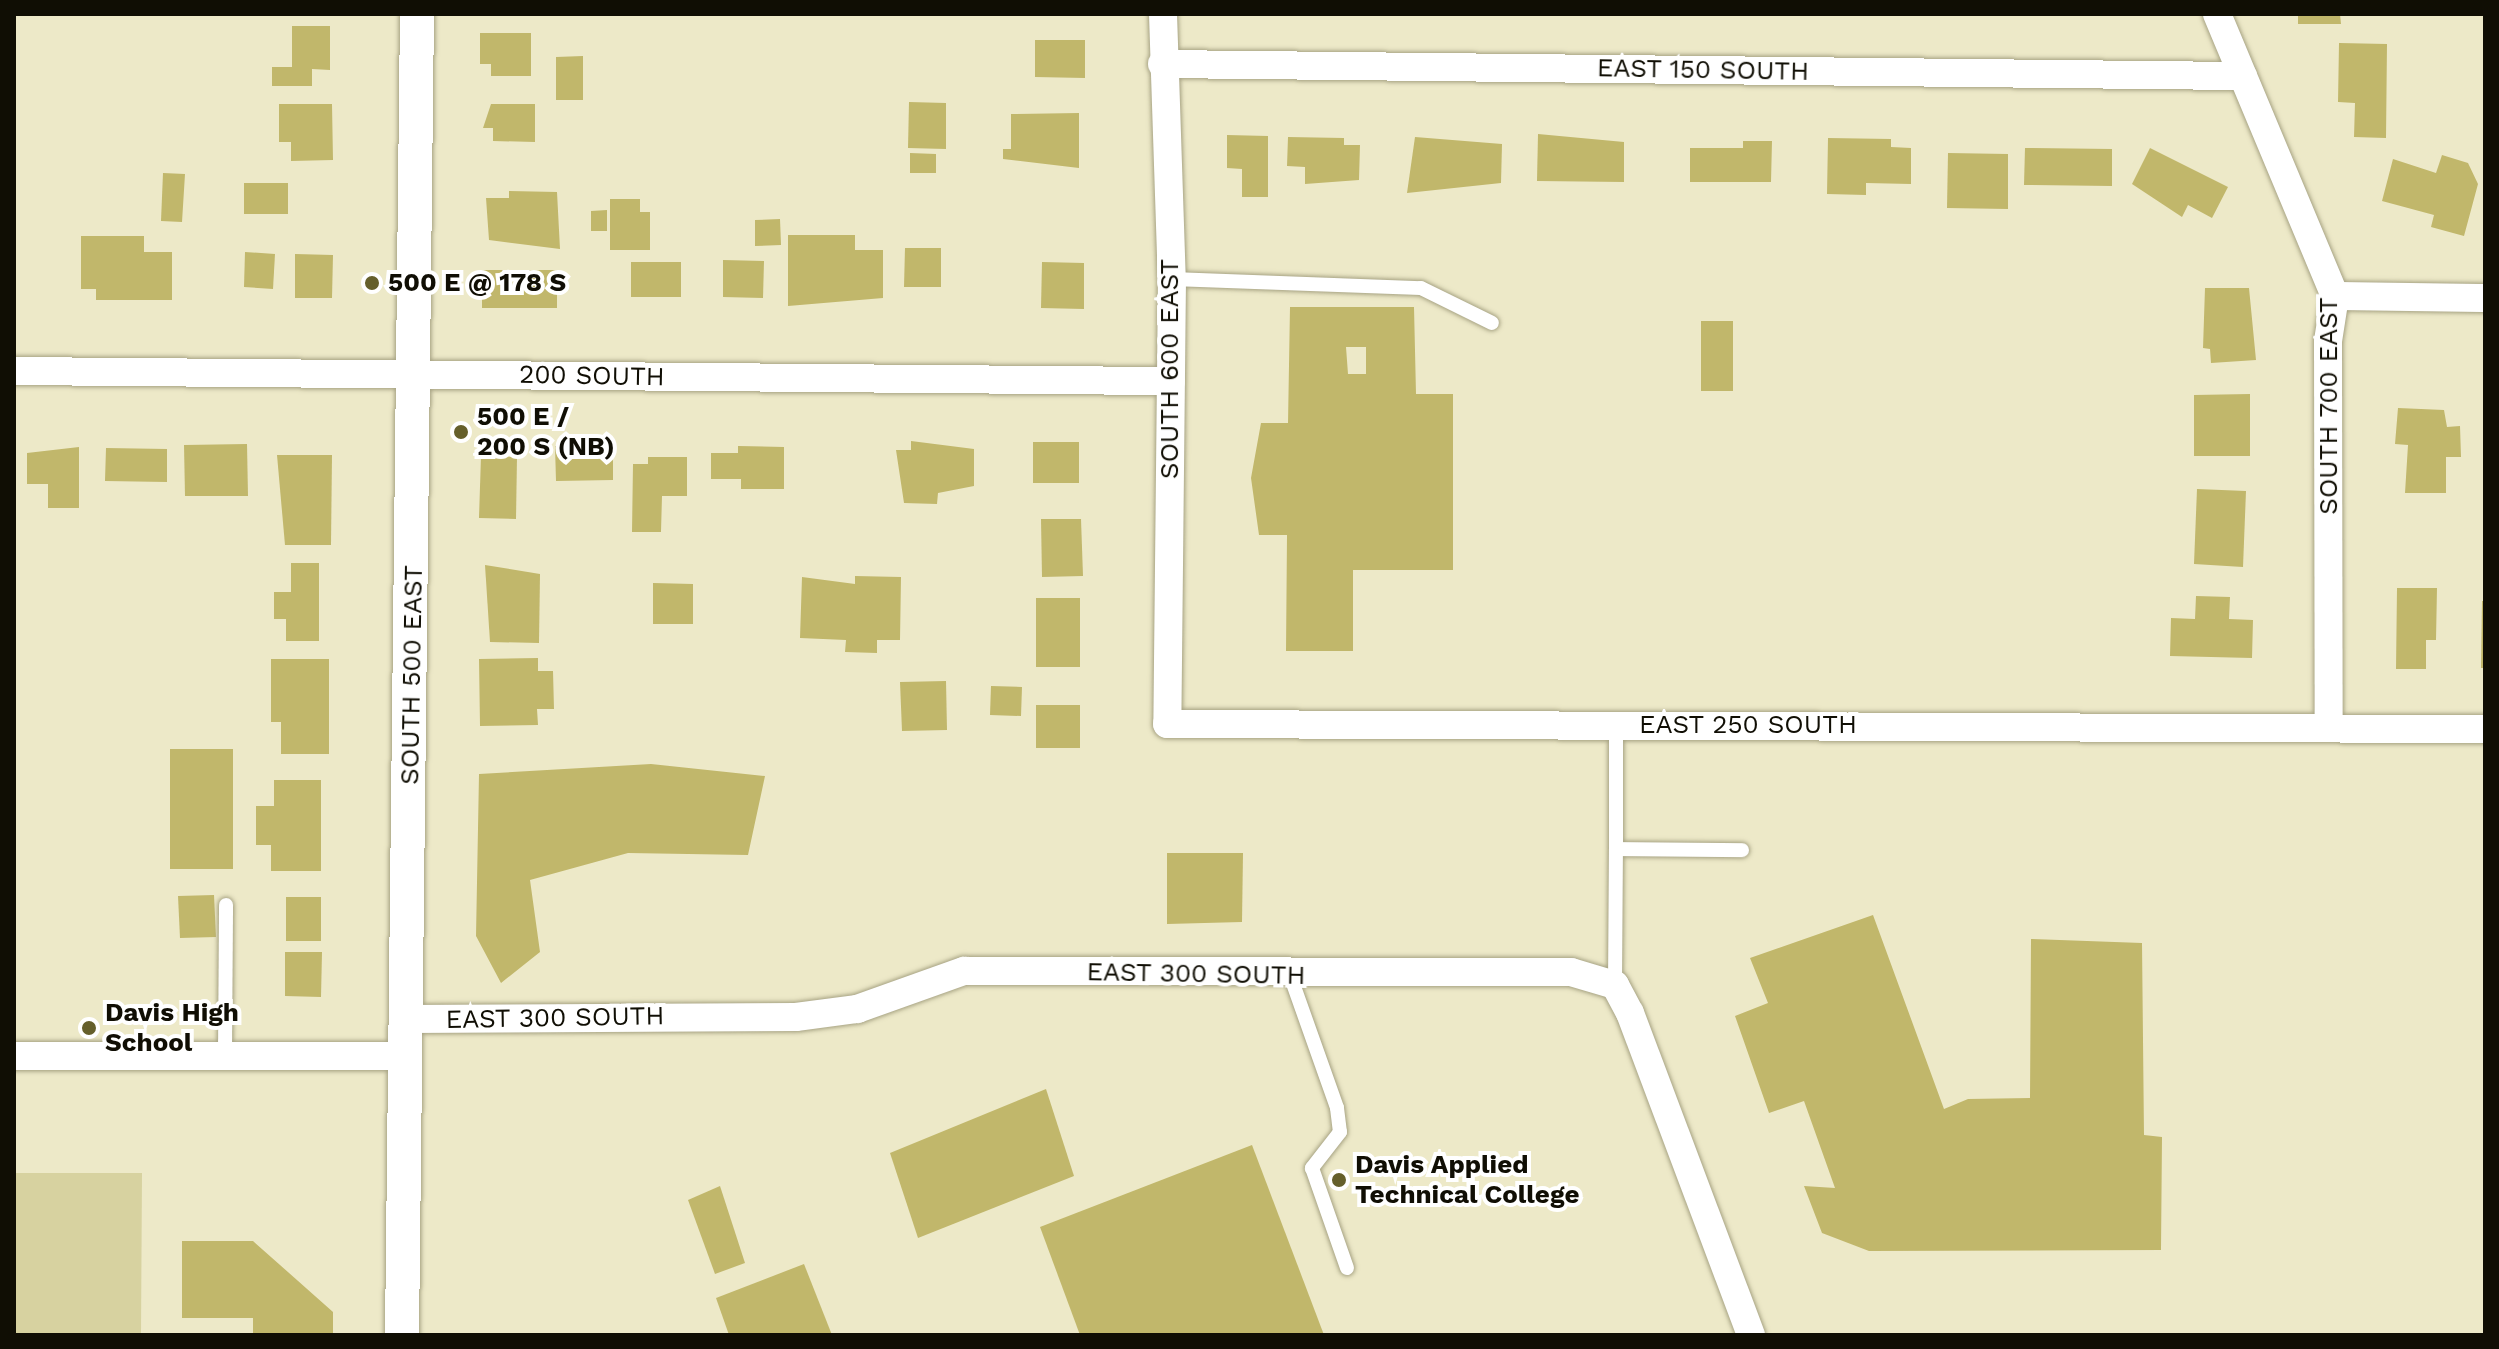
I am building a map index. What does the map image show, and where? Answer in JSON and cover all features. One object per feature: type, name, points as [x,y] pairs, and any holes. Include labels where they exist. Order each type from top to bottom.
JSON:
[{"type":"street","name":"SOUTH 500 EAST","points":[[402,1335],[416,375],[417,14]]},
{"type":"street","name":"SOUTH 600 EAST","points":[[1163,14],[1162,64],[1172,279],[1167,724]]},
{"type":"street","name":"SOUTH 700 EAST","points":[[2217,14],[2335,296],[2328,341],[2329,726]]},
{"type":"street","name":"EAST 150 SOUTH","points":[[1162,64],[2243,76]]},
{"type":"street","points":[[2335,296],[2485,298]]},
{"type":"street","name":"200 SOUTH","points":[[14,371],[1171,381]]},
{"type":"street","name":"EAST 250 SOUTH","points":[[1167,724],[2329,726],[2485,729]]},
{"type":"street","name":"EAST 300 SOUTH","points":[[407,1019],[796,1017],[857,1009],[964,971],[1290,975],[1571,972],[1615,985]]},
{"type":"street","points":[[1615,985],[1649,1052],[1751,1335]]},
{"type":"street","points":[[14,1056],[407,1056]]},
{"type":"lane","points":[[1172,279],[1421,288],[1492,323]]},
{"type":"lane","points":[[1615,985],[1616,725]]},
{"type":"lane","points":[[1616,849],[1742,850]]},
{"type":"lane","points":[[225,1055],[226,905]]},
{"type":"lane","points":[[1290,975],[1337,1108],[1340,1132],[1312,1168],[1347,1268]]},
{"type":"shaded area","points":[[14,1173],[142,1173],[141,1335],[14,1335]]},
{"type":"building","points":[[2298,14],[2340,14],[2341,24],[2298,24]]},
{"type":"building","points":[[292,26],[330,26],[330,70],[312,69],[312,86],[272,86],[272,67],[292,67]]},
{"type":"building","points":[[480,33],[531,33],[531,76],[491,76],[491,64],[480,64]]},
{"type":"building","points":[[1035,40],[1085,40],[1085,78],[1035,77]]},
{"type":"building","points":[[2339,43],[2387,44],[2386,138],[2354,137],[2355,103],[2338,102]]},
{"type":"building","points":[[583,56],[583,100],[556,100],[556,57]]},
{"type":"building","points":[[909,102],[946,103],[946,149],[908,148]]},
{"type":"building","points":[[279,104],[332,104],[333,160],[291,161],[291,142],[279,142]]},
{"type":"building","points":[[491,104],[535,104],[535,142],[493,141],[493,128],[483,128]]},
{"type":"building","points":[[1079,113],[1079,168],[1003,159],[1003,149],[1011,149],[1011,114]]},
{"type":"building","points":[[1538,134],[1624,142],[1624,182],[1537,181]]},
{"type":"building","points":[[1227,135],[1268,136],[1268,197],[1242,197],[1242,169],[1227,168]]},
{"type":"building","points":[[1288,137],[1344,138],[1344,145],[1360,145],[1359,180],[1305,184],[1305,167],[1287,166]]},
{"type":"building","points":[[1415,137],[1502,144],[1501,183],[1407,193]]},
{"type":"building","points":[[1828,138],[1891,139],[1891,147],[1911,148],[1911,184],[1866,183],[1866,195],[1827,194]]},
{"type":"building","points":[[1743,141],[1772,141],[1771,182],[1690,182],[1690,148],[1743,148]]},
{"type":"building","points":[[2025,148],[2112,149],[2112,186],[2024,185]]},
{"type":"building","points":[[2150,148],[2228,187],[2212,218],[2188,205],[2182,217],[2132,184]]},
{"type":"building","points":[[910,153],[936,154],[936,173],[910,173]]},
{"type":"building","points":[[1948,153],[2008,154],[2008,209],[1947,208]]},
{"type":"building","points":[[2442,155],[2468,163],[2478,184],[2464,236],[2431,227],[2434,215],[2382,201],[2393,159],[2436,173]]},
{"type":"building","points":[[163,173],[185,174],[182,222],[161,221]]},
{"type":"building","points":[[244,183],[288,183],[288,214],[244,214]]},
{"type":"building","points":[[509,191],[557,192],[560,249],[489,240],[486,198],[509,198]]},
{"type":"building","points":[[610,199],[640,199],[640,212],[650,212],[650,250],[610,250]]},
{"type":"building","points":[[607,210],[607,231],[591,231],[591,211]]},
{"type":"building","points":[[780,219],[781,245],[755,246],[755,220]]},
{"type":"building","points":[[788,235],[855,235],[855,250],[883,250],[883,298],[788,306]]},
{"type":"building","points":[[81,236],[144,236],[144,252],[172,252],[172,300],[96,300],[96,289],[81,289]]},
{"type":"building","points":[[905,248],[941,248],[941,287],[904,287]]},
{"type":"building","points":[[245,252],[275,254],[273,289],[244,287]]},
{"type":"building","points":[[295,254],[333,255],[332,298],[295,298]]},
{"type":"building","points":[[723,260],[764,261],[763,298],[723,297]]},
{"type":"building","points":[[631,262],[681,262],[681,297],[631,297]]},
{"type":"building","points":[[1042,262],[1084,263],[1084,309],[1041,308]]},
{"type":"building","points":[[482,270],[557,270],[557,308],[482,308]]},
{"type":"building","points":[[2205,288],[2249,288],[2256,360],[2211,363],[2210,349],[2203,348]]},
{"type":"building","points":[[1290,307],[1414,307],[1416,394],[1453,394],[1453,570],[1353,570],[1353,651],[1286,651],[1287,535],[1259,535],[1251,478],[1261,423],[1288,423]],"holes":[[[1346,347],[1366,347],[1366,374],[1348,374]]]},
{"type":"building","points":[[1701,321],[1733,321],[1733,391],[1701,391]]},
{"type":"building","points":[[2250,394],[2250,456],[2194,456],[2194,395]]},
{"type":"building","points":[[2398,408],[2444,410],[2447,427],[2460,426],[2461,457],[2446,457],[2446,493],[2405,493],[2408,445],[2395,444]]},
{"type":"building","points":[[911,441],[974,449],[974,486],[938,493],[937,504],[904,503],[896,450],[911,450]]},
{"type":"building","points":[[1033,442],[1079,442],[1079,483],[1033,483]]},
{"type":"building","points":[[247,444],[248,496],[185,496],[184,445]]},
{"type":"building","points":[[555,446],[613,453],[613,480],[556,481]]},
{"type":"building","points":[[738,446],[784,447],[784,489],[741,489],[741,479],[711,479],[711,453],[738,453]]},
{"type":"building","points":[[79,447],[79,508],[48,508],[48,484],[27,484],[27,453]]},
{"type":"building","points":[[106,448],[167,449],[167,482],[105,481]]},
{"type":"building","points":[[277,455],[332,455],[331,545],[285,545]]},
{"type":"building","points":[[481,456],[517,457],[516,519],[479,518]]},
{"type":"building","points":[[648,457],[687,457],[687,496],[662,496],[661,532],[632,532],[633,464],[648,464]]},
{"type":"building","points":[[2197,489],[2246,491],[2243,567],[2194,564]]},
{"type":"building","points":[[1041,519],[1081,519],[1083,576],[1042,577]]},
{"type":"building","points":[[291,563],[319,563],[319,641],[286,641],[286,619],[274,619],[274,592],[291,592]]},
{"type":"building","points":[[485,565],[540,574],[539,643],[490,642]]},
{"type":"building","points":[[855,576],[901,577],[900,640],[877,640],[877,653],[845,652],[846,640],[800,638],[802,577],[855,584]]},
{"type":"building","points":[[653,583],[693,584],[693,624],[653,624]]},
{"type":"building","points":[[2397,588],[2437,588],[2436,640],[2426,640],[2426,669],[2396,669]]},
{"type":"building","points":[[2196,596],[2230,597],[2229,619],[2253,620],[2252,658],[2170,656],[2171,618],[2195,619]]},
{"type":"building","points":[[1036,598],[1080,598],[1080,667],[1036,667]]},
{"type":"building","points":[[2482,601],[2485,601],[2485,668],[2481,668]]},
{"type":"building","points":[[538,658],[538,671],[553,671],[554,709],[537,709],[538,725],[480,726],[479,659]]},
{"type":"building","points":[[271,659],[329,659],[329,754],[281,754],[281,722],[271,722]]},
{"type":"building","points":[[946,681],[947,730],[902,731],[900,682]]},
{"type":"building","points":[[991,686],[1022,687],[1021,716],[990,715]]},
{"type":"building","points":[[1036,705],[1080,705],[1080,748],[1036,748]]},
{"type":"building","points":[[170,749],[233,749],[233,869],[170,869]]},
{"type":"building","points":[[651,764],[765,776],[748,855],[628,853],[530,880],[540,952],[501,983],[476,936],[479,774]]},
{"type":"building","points":[[274,780],[321,780],[321,871],[271,871],[271,845],[256,845],[256,806],[274,806]]},
{"type":"building","points":[[1167,853],[1243,853],[1242,922],[1167,924]]},
{"type":"building","points":[[214,895],[216,937],[180,938],[178,896]]},
{"type":"building","points":[[286,897],[321,897],[321,941],[286,941]]},
{"type":"building","points":[[1873,915],[1944,1109],[1968,1099],[2030,1098],[2031,939],[2142,943],[2144,1135],[2162,1137],[2161,1250],[1869,1251],[1822,1233],[1804,1186],[1835,1188],[1804,1101],[1769,1113],[1735,1016],[1768,1003],[1750,958]]},
{"type":"building","points":[[285,952],[322,952],[321,997],[285,996]]},
{"type":"building","points":[[1046,1089],[1074,1176],[918,1238],[890,1153]]},
{"type":"building","points":[[1252,1145],[1324,1335],[1080,1335],[1040,1227]]},
{"type":"building","points":[[720,1186],[745,1263],[715,1274],[688,1200]]},
{"type":"building","points":[[182,1241],[253,1241],[333,1312],[333,1335],[253,1335],[253,1318],[182,1318]]},
{"type":"building","points":[[804,1264],[832,1335],[729,1335],[716,1298]]},
{"type":"place","name":"500 E @ 178 S","points":[[372,283]]},
{"type":"place","name":"500 E / 200 S (NB)","points":[[461,432]]},
{"type":"place","name":"Davis High School","points":[[89,1028]]},
{"type":"place","name":"Davis Applied Technical College","points":[[1339,1180]]}]
